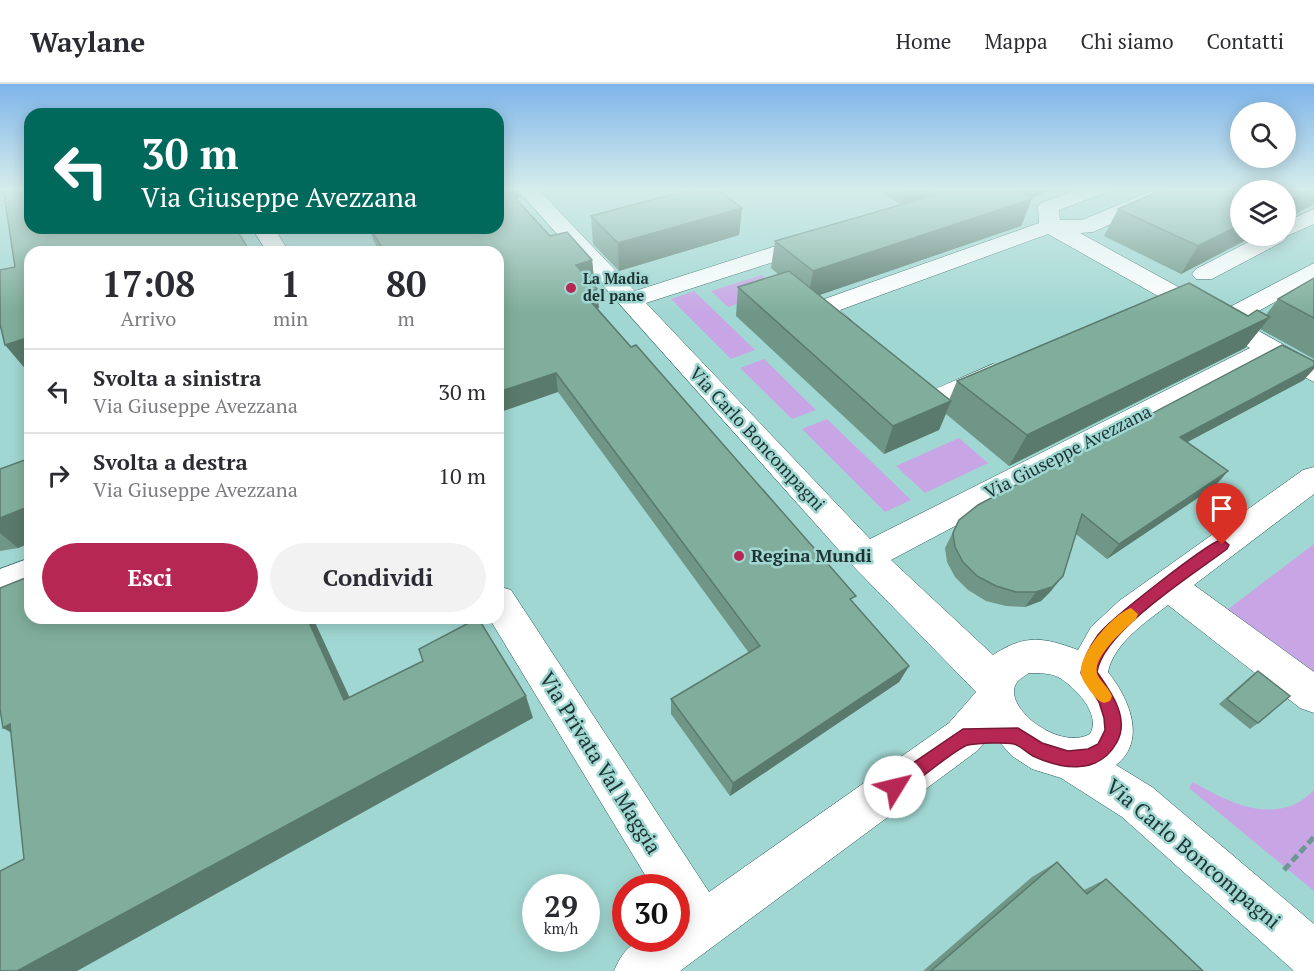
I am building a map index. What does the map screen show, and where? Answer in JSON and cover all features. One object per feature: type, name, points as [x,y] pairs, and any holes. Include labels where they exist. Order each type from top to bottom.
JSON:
[{"type":"street","name":"Via Carlo Boncompagni","points":[[563,229],[866,556],[996,691]]},
{"type":"street","points":[[1017,229],[822,308],[932,401],[1018,362]]},
{"type":"street","points":[[1054,229],[1156,298],[1221,322],[1314,373]]},
{"type":"street","points":[[628,301],[831,236]]},
{"type":"street","points":[[1204,274],[1257,246]]},
{"type":"street","points":[[1221,322],[1314,270]]},
{"type":"street","name":"Via Giuseppe Avezzana","points":[[866,556],[1269,348]]},
{"type":"street","points":[[1056,658],[1104,639],[1167,585],[1314,478]]},
{"type":"street","points":[[0,584],[24,574]]},
{"type":"street","points":[[1167,585],[1314,695]]},
{"type":"street","name":"Via Privata Val Maggia","points":[[504,610],[703,925]]},
{"type":"street","points":[[1092,681],[1071,665],[1056,658],[1023,656],[1009,662],[1000,672],[996,691],[999,711],[1018,736],[1038,750],[1068,759],[1091,758],[1104,750],[1113,732],[1110,708],[1089,673],[1090,663],[1104,639]]},
{"type":"street","points":[[639,971],[963,737],[996,691]]},
{"type":"street","points":[[963,737],[1018,736]]},
{"type":"street","name":"Via Carlo Boncompagni","points":[[1068,759],[1137,802],[1314,956]]},
{"type":"path","points":[[1280,875],[1314,837]]},
{"type":"shaded area","points":[[762,275],[779,290],[728,307],[711,291]]},
{"type":"shaded area","points":[[694,291],[755,350],[731,359],[671,299]]},
{"type":"shaded area","points":[[764,359],[816,410],[792,419],[740,368]]},
{"type":"shaded area","points":[[827,419],[911,500],[885,512],[802,429]]},
{"type":"shaded area","points":[[959,438],[988,463],[925,493],[896,466]]},
{"type":"shaded area","points":[[1314,544],[1314,675],[1227,610]]},
{"type":"shaded area","points":[[1193,782],[1238,804],[1270,810],[1300,801],[1314,790],[1314,891],[1189,788]]},
{"type":"building","points":[[9,229],[24,229],[24,234],[240,234],[246,246],[24,246],[24,339],[5,345],[0,324],[0,270],[15,267]]},
{"type":"building","name":"Regina Mundi","points":[[504,229],[544,229],[550,236],[567,232],[592,260],[576,265],[597,289],[584,294],[631,347],[636,345],[856,596],[850,599],[909,666],[733,783],[671,699],[760,646],[556,373],[504,390],[504,246],[381,246],[374,234],[504,234]]},
{"type":"building","points":[[604,229],[666,229],[618,243]]},
{"type":"building","points":[[815,229],[940,229],[813,271],[775,241]]},
{"type":"building","points":[[1162,229],[1230,229],[1198,246]]},
{"type":"building","points":[[789,271],[951,401],[893,426],[738,287]]},
{"type":"building","points":[[1314,278],[1314,318],[1278,299]]},
{"type":"building","points":[[1189,283],[1248,316],[1257,310],[1270,317],[1027,435],[957,381]]},
{"type":"building","points":[[1282,345],[1314,361],[1314,366],[1180,437],[1228,471],[1119,544],[1082,514],[1063,576],[1052,587],[1036,592],[1016,592],[996,586],[977,576],[963,562],[955,547],[953,533],[959,520],[978,505]]},
{"type":"building","points":[[24,460],[24,508],[0,518],[0,469]]},
{"type":"building","points":[[24,578],[24,624],[310,624],[344,700],[423,661],[419,649],[467,624],[482,624],[526,696],[17,971],[0,971],[0,871],[24,859],[10,724],[3,728],[0,709],[0,588]]},
{"type":"building","points":[[1258,671],[1290,696],[1258,723],[1227,699]]},
{"type":"building","points":[[1057,862],[1087,894],[1106,879],[1203,971],[931,971]]},
{"type":"slow traffic","points":[[1104,696],[1092,681],[1089,673],[1090,663],[1104,639],[1131,614]]},
{"type":"place","name":"La Madia del pane","points":[[571,288]]},
{"type":"place","name":"Regina Mundi","points":[[739,556]]},
{"type":"route","points":[[895,787],[963,737],[1018,736],[1038,750],[1068,759],[1091,758],[1104,750],[1113,732],[1113,718],[1106,698],[1092,681],[1089,673],[1090,663],[1104,639],[1132,612],[1222,545]]}]
